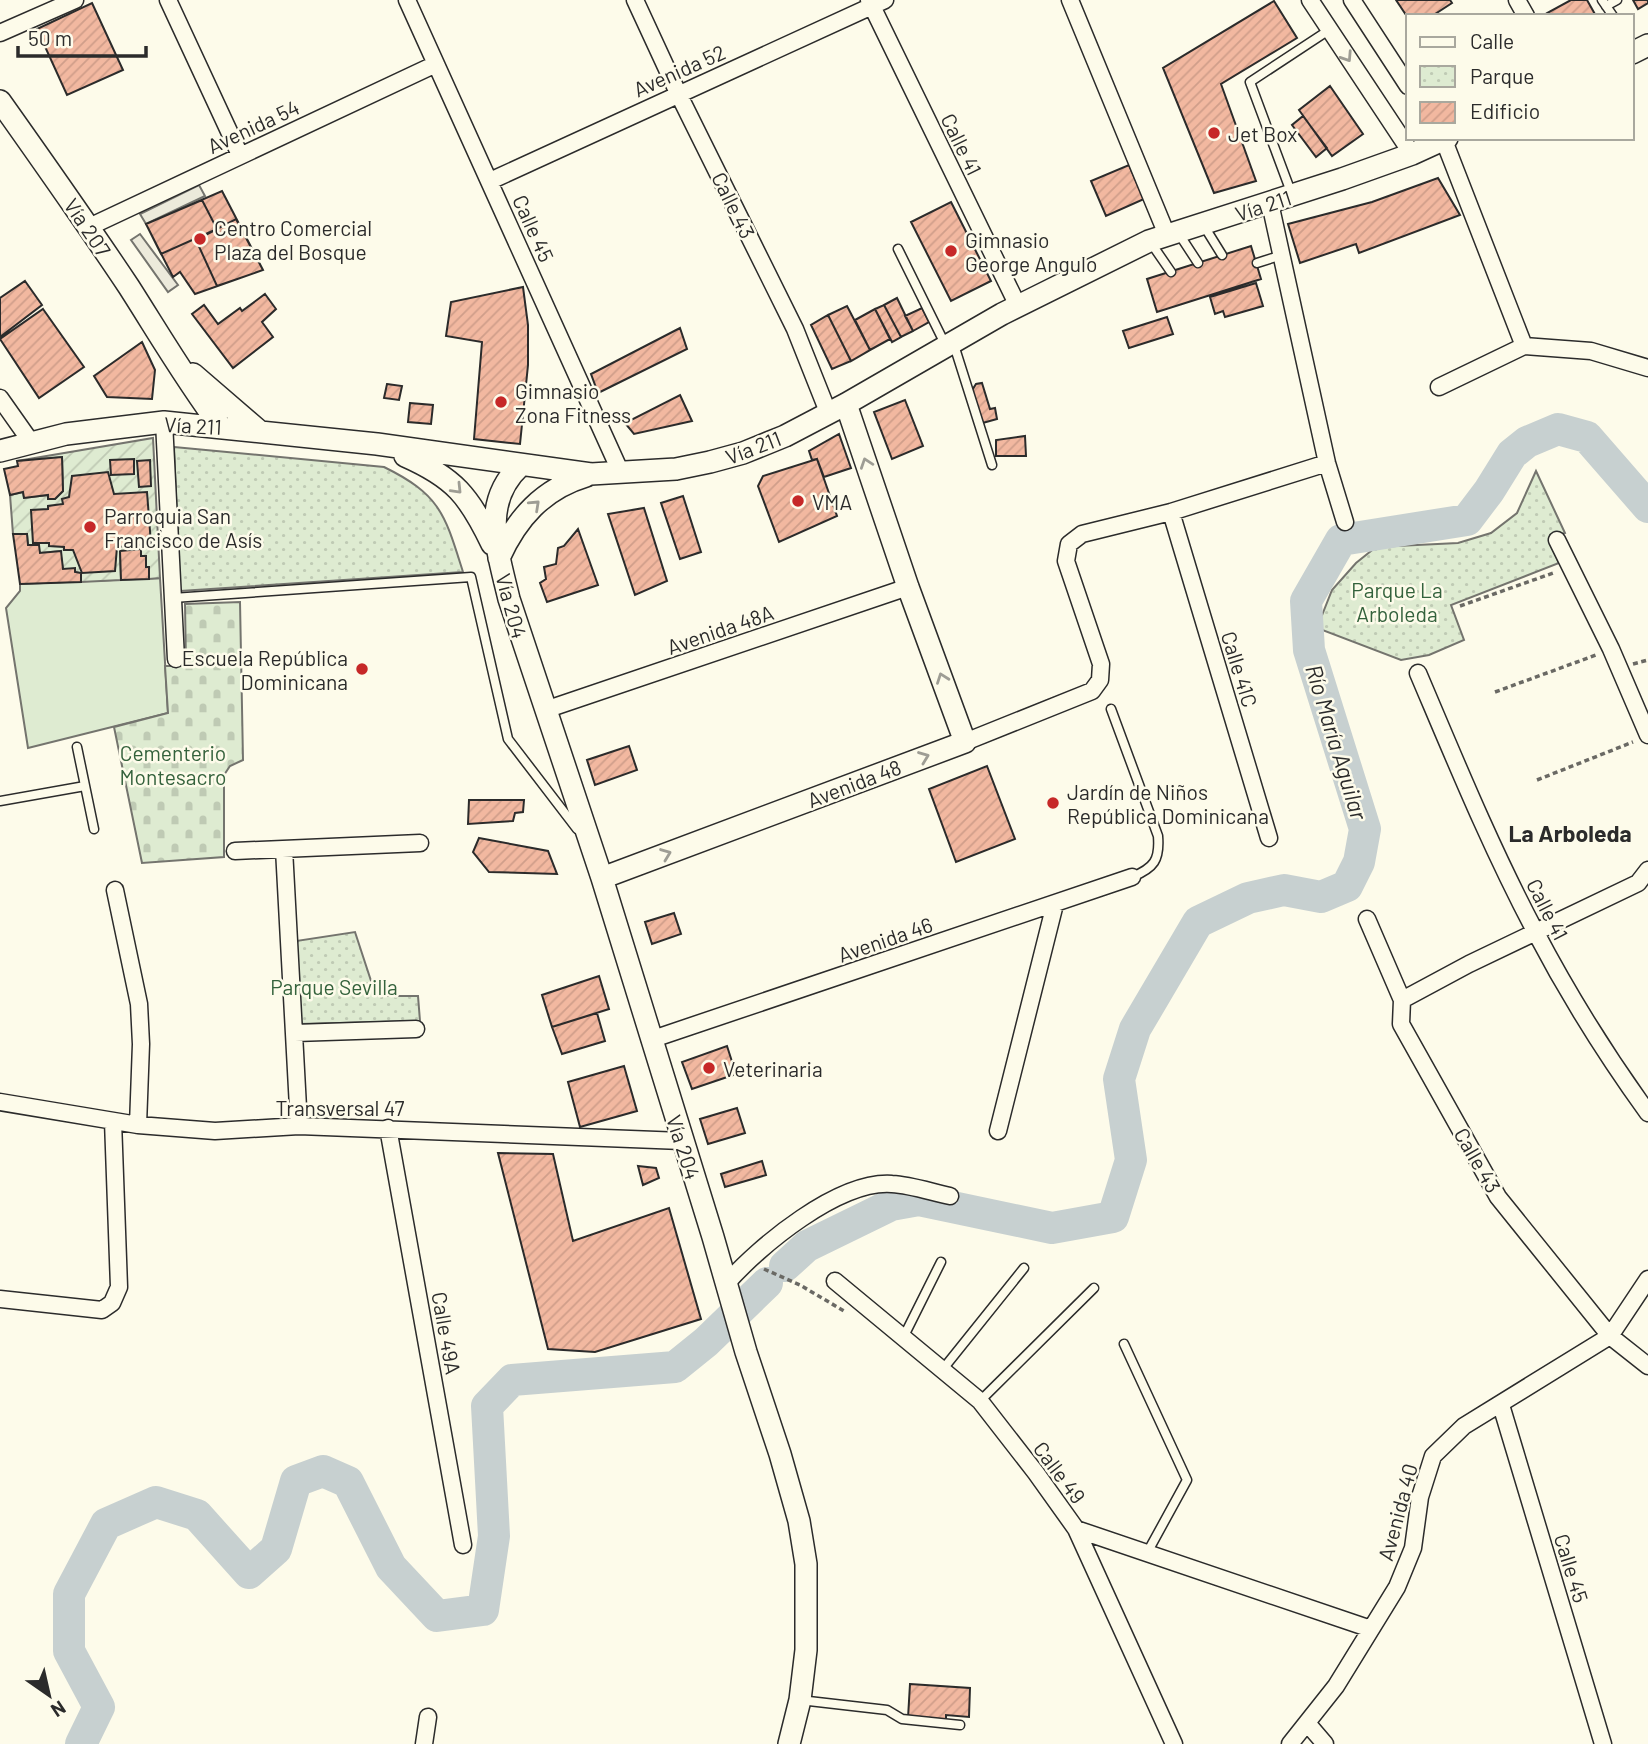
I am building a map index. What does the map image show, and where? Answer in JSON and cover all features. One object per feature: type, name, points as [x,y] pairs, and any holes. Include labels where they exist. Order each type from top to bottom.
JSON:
[{"type":"main road","name":"Vía 207","points":[[0,101],[89,227],[195,393],[221,427]]},
{"type":"main road","name":"Vía 211","points":[[0,451],[77,432],[164,422],[377,444],[591,474],[676,469],[743,453],[785,436],[1017,306],[1165,236],[1412,155],[1442,140]]},
{"type":"main road","name":"Vía 207","points":[[172,354],[223,402],[258,430]]},
{"type":"main road","name":"Calle 43","points":[[837,408],[908,587],[965,742]]},
{"type":"main road","points":[[377,444],[430,467],[457,487],[482,522],[499,558]]},
{"type":"main road","name":"Vía 204","points":[[520,466],[507,478],[494,514],[499,558],[520,638],[602,878],[799,1521],[806,1564],[806,1650],[800,1700],[789,1744]]},
{"type":"main road","name":"Vía 204","points":[[499,558],[516,525],[541,498],[565,484],[591,474]]},
{"type":"main road","name":"Avenida 48","points":[[602,878],[965,742]]},
{"type":"street","points":[[0,33],[75,0]]},
{"type":"street","points":[[169,0],[240,155]]},
{"type":"street","name":"Calle 45","points":[[407,0],[621,473]]},
{"type":"street","name":"Calle 43","points":[[635,0],[678,93],[837,408]]},
{"type":"street","points":[[1070,0],[1165,236]]},
{"type":"street","points":[[1310,0],[1412,155]]},
{"type":"street","points":[[1352,0],[1406,83]]},
{"type":"street","name":"Avenida 52","points":[[490,181],[876,2]]},
{"type":"street","name":"Calle 41","points":[[876,2],[1017,306]]},
{"type":"street","name":"Avenida 54","points":[[89,227],[436,64]]},
{"type":"street","points":[[1444,140],[1524,345]]},
{"type":"street","points":[[1270,203],[1327,463],[1345,522]]},
{"type":"street","points":[[1438,387],[1524,345],[1591,351],[1648,368]]},
{"type":"street","points":[[0,398],[31,442]]},
{"type":"street","points":[[164,422],[176,659]]},
{"type":"street","points":[[1171,512],[1327,463]]},
{"type":"street","name":"Avenida 48","points":[[965,742],[1092,691],[1100,680],[1101,664],[1066,561],[1069,544],[1082,534],[1171,512]]},
{"type":"street","name":"Calle 41C","points":[[1171,512],[1269,838]]},
{"type":"street","points":[[1557,540],[1611,649],[1642,738]]},
{"type":"street","name":"Avenida 48A","points":[[545,710],[908,587]]},
{"type":"street","name":"Calle 41","points":[[1418,673],[1475,808],[1535,932],[1615,1066],[1648,1113]]},
{"type":"street","points":[[234,851],[420,843]]},
{"type":"street","points":[[284,849],[299,1126]]},
{"type":"street","points":[[1402,1000],[1643,876]]},
{"type":"street","name":"Avenida 46","points":[[650,1040],[1132,877]]},
{"type":"street","points":[[115,890],[139,1004],[141,1044],[138,1125]]},
{"type":"street","points":[[998,1131],[1055,904]]},
{"type":"street","name":"Calle 43","points":[[1367,919],[1402,1000],[1401,1024],[1498,1197],[1611,1336],[1648,1366]]},
{"type":"street","points":[[295,1033],[416,1029]]},
{"type":"street","name":"Transversal 47","points":[[0,1101],[138,1125],[215,1131],[299,1126],[682,1141]]},
{"type":"street","points":[[0,1299],[102,1310],[112,1303],[119,1287],[113,1121]]},
{"type":"street","name":"Calle 49A","points":[[388,1128],[463,1545]]},
{"type":"street","points":[[728,1291],[746,1262],[809,1213],[855,1190],[891,1184],[950,1196]]},
{"type":"street","name":"Avenida 40","points":[[1290,1744],[1336,1686],[1397,1587],[1413,1549],[1420,1497],[1433,1456],[1464,1426],[1611,1336],[1648,1279]]},
{"type":"street","name":"Calle 49","points":[[835,1281],[980,1401],[1076,1529],[1174,1744]]},
{"type":"street","name":"Calle 45","points":[[1501,1405],[1603,1744]]},
{"type":"street","points":[[1076,1529],[1371,1629]]},
{"type":"street","points":[[424,1744],[428,1717]]},
{"type":"street","points":[[1307,1723],[1325,1744]]},
{"type":"lane","points":[[1604,3],[1617,0]]},
{"type":"lane","points":[[1292,195],[1250,82],[1329,30]]},
{"type":"lane","points":[[1202,224],[1222,256]]},
{"type":"lane","points":[[1165,236],[1198,263]]},
{"type":"lane","points":[[1165,236],[1171,272]]},
{"type":"lane","points":[[898,249],[950,345],[992,465]]},
{"type":"lane","points":[[1256,264],[1282,256]]},
{"type":"lane","points":[[173,598],[471,577],[508,739],[592,848]]},
{"type":"lane","points":[[1111,709],[1158,836],[1158,858],[1152,867],[1132,877]]},
{"type":"lane","points":[[77,747],[94,829]]},
{"type":"lane","points":[[0,801],[85,786]]},
{"type":"lane","points":[[904,1336],[941,1262]]},
{"type":"lane","points":[[943,1369],[1024,1268]]},
{"type":"lane","points":[[980,1401],[1094,1288]]},
{"type":"lane","points":[[1124,1344],[1187,1480],[1147,1553]]},
{"type":"lane","points":[[800,1700],[887,1710],[902,1719],[960,1725]]},
{"type":"path","points":[[1460,606],[1571,566]]},
{"type":"path","points":[[1494,692],[1611,649]]},
{"type":"path","points":[[1631,664],[1648,660]]},
{"type":"path","points":[[1537,780],[1642,738]]},
{"type":"path","points":[[746,1262],[800,1285],[846,1312]]},
{"type":"green space","points":[[153,438],[160,578],[149,579],[146,556],[141,556],[140,550],[120,552],[121,580],[81,582],[81,573],[75,572],[75,569],[63,569],[60,551],[40,553],[28,545],[27,534],[13,534],[10,495],[23,492],[24,498],[48,495],[49,499],[55,499],[63,491],[62,457],[17,461]]},
{"type":"green space","points":[[174,447],[384,467],[418,487],[429,497],[445,521],[463,572],[180,591]]},
{"type":"green space","name":"Parque La Arboleda","points":[[1536,471],[1565,533],[1549,541],[1559,563],[1451,605],[1464,640],[1429,655],[1401,660],[1317,628],[1332,590],[1356,563],[1376,547],[1458,543],[1491,533],[1517,513]]},
{"type":"green space","points":[[160,578],[168,713],[28,748],[6,608],[20,591],[20,584]]},
{"type":"green space","name":"Cementerio Montesacro","points":[[240,602],[243,760],[230,766],[224,775],[224,857],[142,863],[114,727],[168,713],[165,666],[186,666],[185,604]]},
{"type":"green space","name":"Parque Sevilla","points":[[355,932],[376,996],[418,996],[420,1021],[299,1024],[296,941]]},
{"type":"shaded area","points":[[199,185],[205,196],[146,224],[140,214]]},
{"type":"shaded area","points":[[140,234],[178,285],[168,292],[131,240]]},
{"type":"building","points":[[1396,0],[1450,0],[1452,3],[1435,14],[1406,15]]},
{"type":"building","points":[[1571,0],[1587,0],[1595,14],[1548,14]]},
{"type":"building","points":[[1633,0],[1648,0],[1648,3],[1638,9]]},
{"type":"building","name":"Jet Box","points":[[1274,1],[1297,38],[1221,84],[1256,181],[1214,193],[1163,68]]},
{"type":"building","points":[[92,3],[123,70],[67,95],[37,29]]},
{"type":"building","points":[[1330,86],[1363,134],[1332,156],[1299,110]]},
{"type":"building","points":[[1303,116],[1327,148],[1316,157],[1292,125]]},
{"type":"building","points":[[1129,165],[1144,199],[1106,216],[1091,181]]},
{"type":"building","points":[[1438,178],[1460,215],[1359,253],[1356,244],[1300,263],[1288,224],[1372,202]]},
{"type":"building","name":"Centro Comercial Plaza del Bosque","points":[[222,191],[263,270],[195,294],[180,272],[173,277],[146,224]]},
{"type":"building","points":[[202,200],[217,229],[161,254],[146,224]]},
{"type":"building","name":"Gimnasio George Angulo","points":[[951,202],[991,281],[951,301],[911,222]]},
{"type":"building","points":[[236,219],[263,270],[217,286],[196,240]]},
{"type":"building","points":[[1251,246],[1261,279],[1157,312],[1147,279]]},
{"type":"building","points":[[25,281],[42,305],[0,337],[0,298]]},
{"type":"building","points":[[1256,283],[1263,306],[1225,317],[1223,311],[1215,314],[1210,297]]},
{"type":"building","name":"Gimnasio Zona Fitness","points":[[523,287],[528,325],[528,365],[520,444],[474,439],[482,342],[446,336],[451,302]]},
{"type":"building","points":[[265,294],[276,309],[262,322],[273,337],[233,368],[192,314],[204,305],[218,324]]},
{"type":"building","points":[[897,298],[913,331],[901,337],[884,305]]},
{"type":"building","points":[[884,305],[901,337],[892,342],[875,309]]},
{"type":"building","points":[[847,306],[870,350],[851,361],[828,315]]},
{"type":"building","points":[[922,308],[929,322],[913,331],[905,316]]},
{"type":"building","points":[[43,309],[84,367],[39,398],[0,339]]},
{"type":"building","points":[[875,309],[890,339],[870,350],[855,320]]},
{"type":"building","points":[[828,315],[851,361],[832,369],[811,325]]},
{"type":"building","points":[[1167,317],[1173,334],[1129,348],[1123,331]]},
{"type":"building","points":[[680,328],[687,349],[598,393],[591,374]]},
{"type":"building","points":[[142,342],[155,370],[152,399],[107,397],[94,376]]},
{"type":"building","points":[[982,383],[990,409],[995,408],[997,419],[979,424],[971,392],[976,384]]},
{"type":"building","points":[[387,384],[402,386],[399,400],[384,398]]},
{"type":"building","points":[[680,395],[692,421],[634,434],[625,423]]},
{"type":"building","points":[[905,400],[923,446],[892,459],[874,412]]},
{"type":"building","points":[[410,403],[433,405],[431,424],[408,422]]},
{"type":"building","points":[[839,434],[851,468],[824,477],[817,459],[812,460],[809,451]]},
{"type":"building","points":[[1025,436],[1026,456],[996,456],[996,440]]},
{"type":"building","points":[[62,457],[63,491],[55,499],[48,499],[48,495],[24,498],[23,492],[10,495],[4,469],[18,466],[17,461]]},
{"type":"building","points":[[134,459],[134,474],[111,475],[110,460]]},
{"type":"building","name":"VMA","points":[[817,459],[837,516],[779,542],[758,486],[763,476]]},
{"type":"building","points":[[150,460],[151,486],[139,487],[137,461]]},
{"type":"building","name":"Parroquia San Francisco de Asís","points":[[108,472],[114,494],[147,492],[151,544],[117,547],[115,571],[82,573],[73,550],[49,546],[49,543],[33,543],[31,510],[48,509],[48,506],[63,504],[62,499],[69,497],[72,476]]},
{"type":"building","points":[[683,496],[701,552],[680,559],[661,503]]},
{"type":"building","points":[[644,508],[667,581],[635,595],[608,514]]},
{"type":"building","points":[[578,529],[598,585],[547,602],[540,583],[546,579],[544,567],[556,564],[558,548],[564,546]]},
{"type":"building","points":[[13,534],[27,534],[28,545],[39,545],[40,553],[61,551],[63,569],[75,568],[75,572],[81,573],[81,582],[20,584]]},
{"type":"building","points":[[141,549],[141,556],[146,556],[146,567],[149,567],[149,579],[121,580],[120,551]]},
{"type":"building","points":[[629,746],[637,770],[595,785],[587,760]]},
{"type":"building","points":[[987,766],[1015,839],[956,862],[929,789]]},
{"type":"building","points":[[469,800],[524,800],[523,812],[515,813],[513,821],[468,824]]},
{"type":"building","points":[[479,838],[548,851],[557,874],[489,872],[473,852]]},
{"type":"building","points":[[674,913],[681,934],[652,944],[645,922]]},
{"type":"building","points":[[599,976],[609,1009],[552,1027],[542,995]]},
{"type":"building","points":[[597,1013],[605,1041],[562,1054],[552,1027]]},
{"type":"building","name":"Veterinaria","points":[[727,1046],[736,1074],[692,1089],[682,1062]]},
{"type":"building","points":[[624,1066],[637,1111],[580,1127],[568,1082]]},
{"type":"building","points":[[737,1108],[745,1133],[708,1144],[700,1119]]},
{"type":"building","points":[[498,1153],[553,1154],[573,1241],[669,1208],[701,1319],[595,1352],[548,1349]]},
{"type":"building","points":[[762,1161],[766,1175],[725,1187],[721,1174]]},
{"type":"building","points":[[638,1166],[656,1168],[659,1178],[643,1185]]},
{"type":"building","points":[[910,1684],[970,1688],[969,1717],[946,1715],[946,1721],[908,1718]]},
{"type":"waterway","name":"Río María Aguilar","points":[[785,1266],[807,1246],[891,1205],[919,1200],[1052,1228],[1113,1217],[1131,1160],[1119,1079],[1135,1029],[1198,922],[1248,898],[1284,890],[1321,897],[1347,886],[1359,862],[1365,829],[1309,650],[1306,601],[1341,540],[1467,520],[1512,454],[1527,442],[1558,429],[1587,437],[1648,507]]},
{"type":"waterway","name":"Río María Aguilar","points":[[81,1744],[99,1707],[69,1651],[69,1594],[106,1524],[156,1502],[197,1515],[249,1573],[276,1549],[296,1481],[323,1471],[348,1482],[391,1567],[437,1616],[483,1610],[494,1536],[487,1406],[512,1380],[675,1367],[706,1342],[767,1283]]},
{"type":"place","name":"Jet Box","points":[[1214,133]]},
{"type":"place","name":"Centro Comercial Plaza del Bosque","points":[[200,239]]},
{"type":"place","name":"Gimnasio George Angulo","points":[[951,251]]},
{"type":"place","name":"Gimnasio Zona Fitness","points":[[501,402]]},
{"type":"place","name":"VMA","points":[[798,501]]},
{"type":"place","name":"Parroquia San Francisco de Asís","points":[[90,527]]},
{"type":"place","name":"Escuela República Dominicana","points":[[362,669]]},
{"type":"place","name":"Jardín de Niños República Dominicana","points":[[1053,803]]},
{"type":"place","name":"Veterinaria","points":[[709,1068]]},
{"type":"district","name":"La Arboleda","points":[[1570,833]]}]
